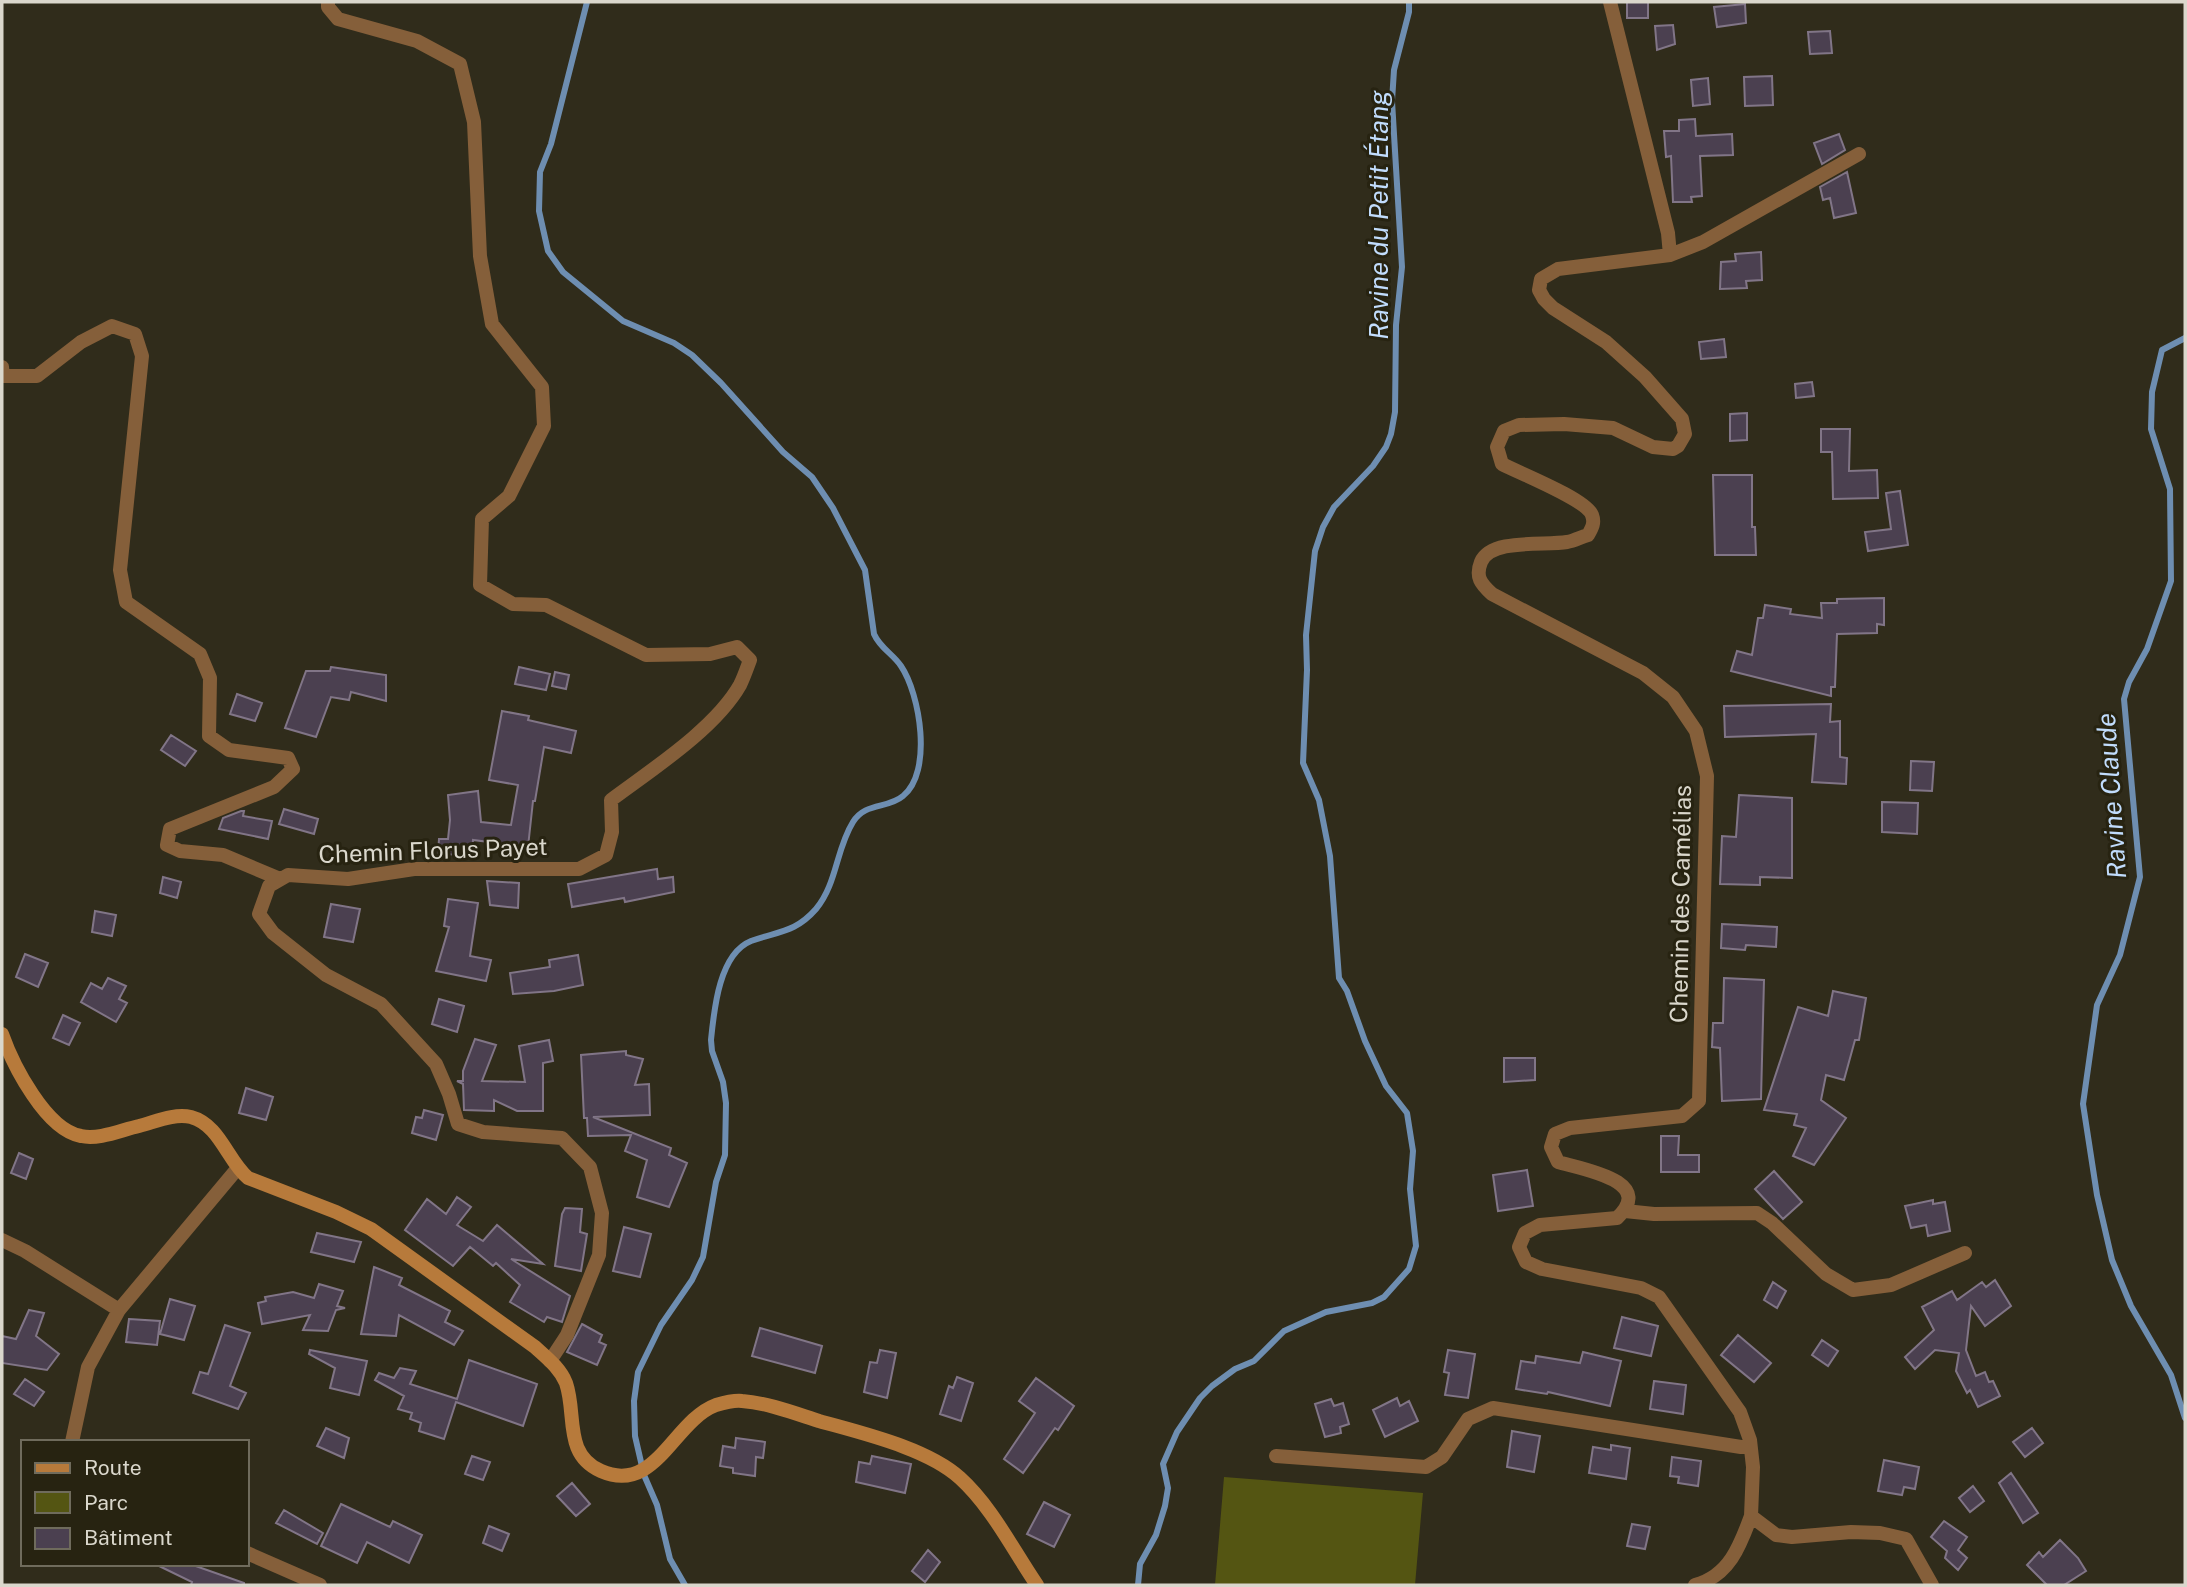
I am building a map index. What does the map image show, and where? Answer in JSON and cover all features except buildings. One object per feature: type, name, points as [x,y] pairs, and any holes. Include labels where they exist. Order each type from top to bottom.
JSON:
[{"type":"main road","points":[[2,1034],[8,1050],[38,1102],[64,1129],[81,1136],[101,1136],[169,1118],[190,1117],[209,1126],[237,1169],[248,1178],[336,1212],[371,1229],[535,1347],[558,1368],[565,1382],[574,1437],[583,1460],[599,1470],[616,1476],[637,1472],[653,1465],[684,1427],[716,1405],[738,1401],[763,1404],[892,1443],[958,1475],[976,1494],[1037,1585]]},
{"type":"street","name":"Chemin Florus Payet","points":[[280,879],[288,875],[348,879],[414,869],[579,869],[606,855],[612,832],[611,800],[680,748],[720,712],[740,685],[750,660],[737,647],[710,653],[646,655],[546,605],[513,604],[480,585],[482,520],[509,496],[544,426],[542,387],[492,324],[480,256],[474,122],[460,64],[417,41],[338,19],[328,7],[328,2]]},
{"type":"street","points":[[1610,2],[1668,233],[1670,255],[1703,242],[1858,154]]},
{"type":"street","name":"Chemin des Camélias","points":[[1625,1211],[1628,1192],[1620,1181],[1558,1162],[1551,1147],[1555,1134],[1570,1128],[1682,1116],[1699,1101],[1706,776],[1696,731],[1673,697],[1643,673],[1492,594],[1480,583],[1477,572],[1484,556],[1500,547],[1567,542],[1588,535],[1594,525],[1592,513],[1582,502],[1502,464],[1497,447],[1504,431],[1519,425],[1564,424],[1613,428],[1653,447],[1673,449],[1678,446],[1685,434],[1682,419],[1645,377],[1606,342],[1553,308],[1539,290],[1541,279],[1558,269],[1670,255]]},
{"type":"street","points":[[2,367],[3,376],[37,376],[81,342],[112,326],[135,334],[142,356],[120,570],[126,602],[200,654],[210,678],[209,736],[229,750],[288,758],[293,769],[274,787],[170,829],[167,845],[180,851],[223,855],[280,879]]},
{"type":"street","points":[[280,879],[269,886],[259,914],[273,933],[326,975],[381,1004],[436,1064],[458,1124],[483,1132],[562,1138],[590,1167],[602,1213],[599,1255],[567,1335],[550,1361]]},
{"type":"street","points":[[72,1440],[88,1367],[119,1310],[237,1169]]},
{"type":"street","points":[[1695,1585],[1709,1581],[1723,1571],[1740,1546],[1751,1516],[1754,1467],[1740,1412],[1660,1297],[1640,1287],[1542,1269],[1526,1262],[1519,1247],[1525,1233],[1540,1225],[1617,1218],[1625,1211],[1654,1214],[1757,1213],[1772,1223],[1826,1274],[1853,1290],[1891,1285],[1965,1253]]},
{"type":"street","points":[[2,1240],[25,1251],[119,1310]]},
{"type":"street","points":[[1276,1456],[1426,1467],[1442,1457],[1468,1419],[1493,1408],[1741,1447],[1750,1446]]},
{"type":"street","points":[[1751,1516],[1776,1535],[1792,1537],[1851,1532],[1880,1533],[1906,1539],[1931,1585]]},
{"type":"street","points":[[248,1553],[320,1585]]},
{"type":"green space","points":[[1224,1477],[1423,1493],[1415,1585],[1215,1585]]},
{"type":"waterway","points":[[587,2],[551,144],[540,172],[539,211],[548,251],[563,272],[623,321],[674,343],[692,355],[783,452],[812,477],[833,508],[865,570],[874,634],[898,662],[908,679],[914,695],[920,732],[921,752],[912,785],[897,800],[870,808],[853,822],[847,832],[828,889],[816,909],[801,923],[751,941],[740,948],[725,970],[720,984],[711,1040],[726,1103],[725,1155],[716,1182],[703,1257],[692,1280],[661,1325],[638,1372],[634,1401],[635,1436],[644,1475],[657,1505],[670,1559],[685,1585]]},
{"type":"waterway","name":"Ravine du Petit Étang","points":[[1138,1585],[1140,1564],[1156,1535],[1165,1506],[1168,1488],[1163,1464],[1177,1432],[1200,1398],[1235,1369],[1254,1361],[1284,1331],[1326,1312],[1372,1303],[1384,1297],[1409,1269],[1416,1246],[1410,1189],[1413,1151],[1407,1113],[1386,1086],[1365,1041],[1347,991],[1339,978],[1330,856],[1319,800],[1303,763],[1306,635],[1315,551],[1323,527],[1334,507],[1373,466],[1386,447],[1395,412],[1396,325],[1402,267],[1392,101],[1394,70],[1409,12],[1409,2]]},
{"type":"waterway","name":"Ravine Claude","points":[[2185,338],[2162,350],[2152,392],[2151,429],[2170,489],[2171,581],[2147,649],[2129,682],[2124,699],[2140,877],[2120,955],[2097,1005],[2083,1104],[2097,1195],[2112,1260],[2131,1306],[2171,1375],[2185,1418]]}]
